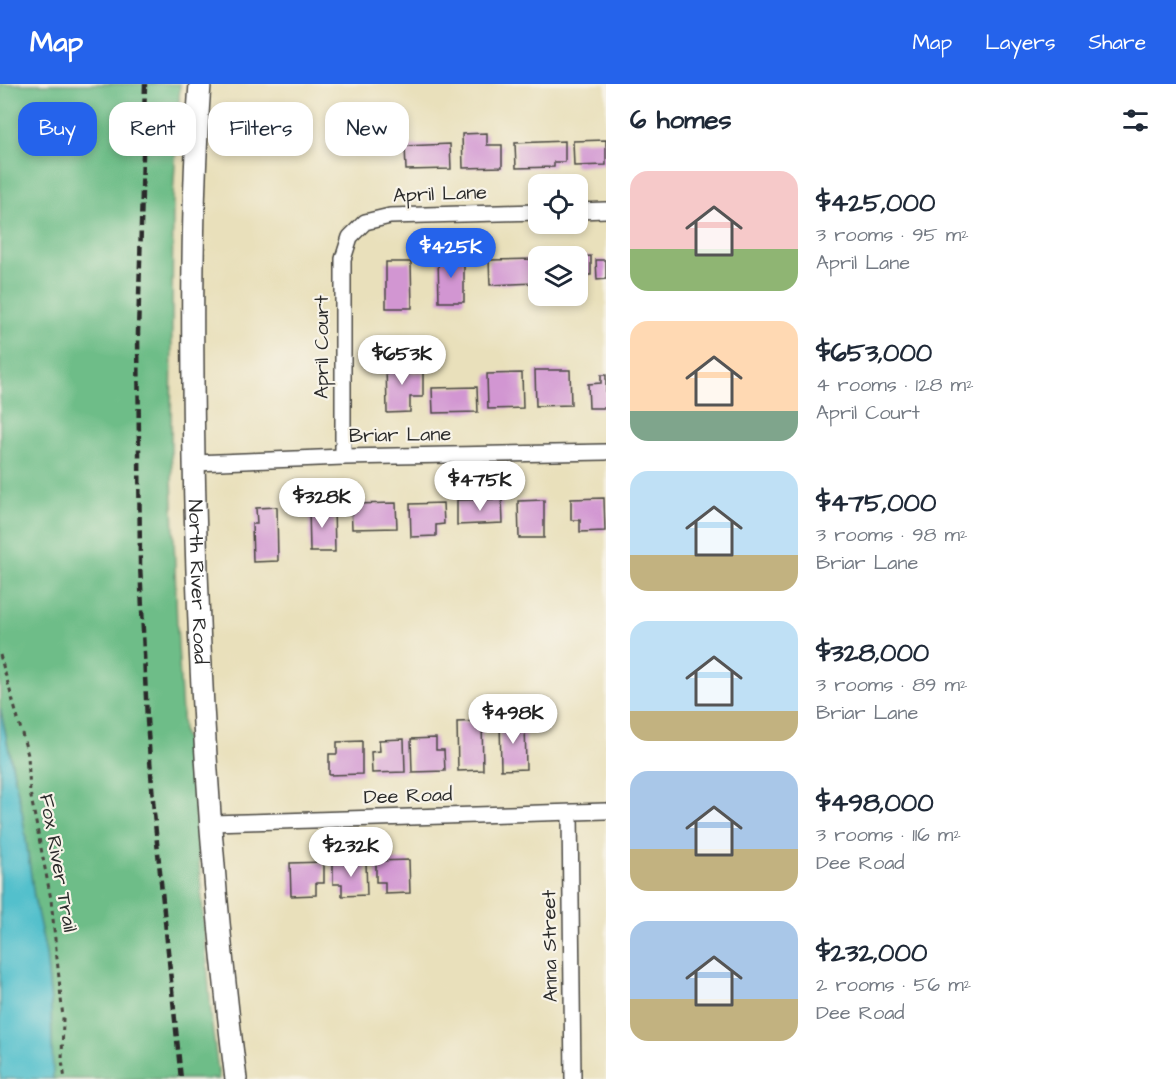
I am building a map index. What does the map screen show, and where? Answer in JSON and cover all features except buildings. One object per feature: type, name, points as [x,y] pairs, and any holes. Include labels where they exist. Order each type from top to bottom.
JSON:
[{"type":"main road","name":"North River Road","points":[[200,84],[192,279],[198,627],[211,823],[224,973],[237,1079]]},
{"type":"street","points":[[588,211],[606,210]]},
{"type":"street","name":"April Lane","points":[[350,237],[365,222],[390,216],[528,212]]},
{"type":"street","name":"April Court","points":[[343,458],[343,259],[350,237]]},
{"type":"street","name":"Briar Lane","points":[[195,463],[606,452]]},
{"type":"street","name":"Dee Road","points":[[211,823],[606,811]]},
{"type":"street","name":"Anna Street","points":[[570,813],[573,1079]]},
{"type":"path","name":"Fox River Trail","points":[[0,655],[28,755],[30,792],[51,899],[63,1018],[62,1061],[65,1079]]},
{"type":"green space","points":[[0,84],[180,84],[179,102],[109,102],[109,156],[176,156],[173,197],[171,446],[177,627],[183,732],[190,749],[212,1026],[219,1079],[53,1079],[51,1004],[46,954],[34,897],[22,812],[0,708]]},
{"type":"water","points":[[0,708],[22,812],[34,897],[46,954],[51,1004],[53,1079],[0,1079]]},
{"type":"railway","points":[[145,84],[138,333],[140,564],[154,813],[181,1079]]}]
